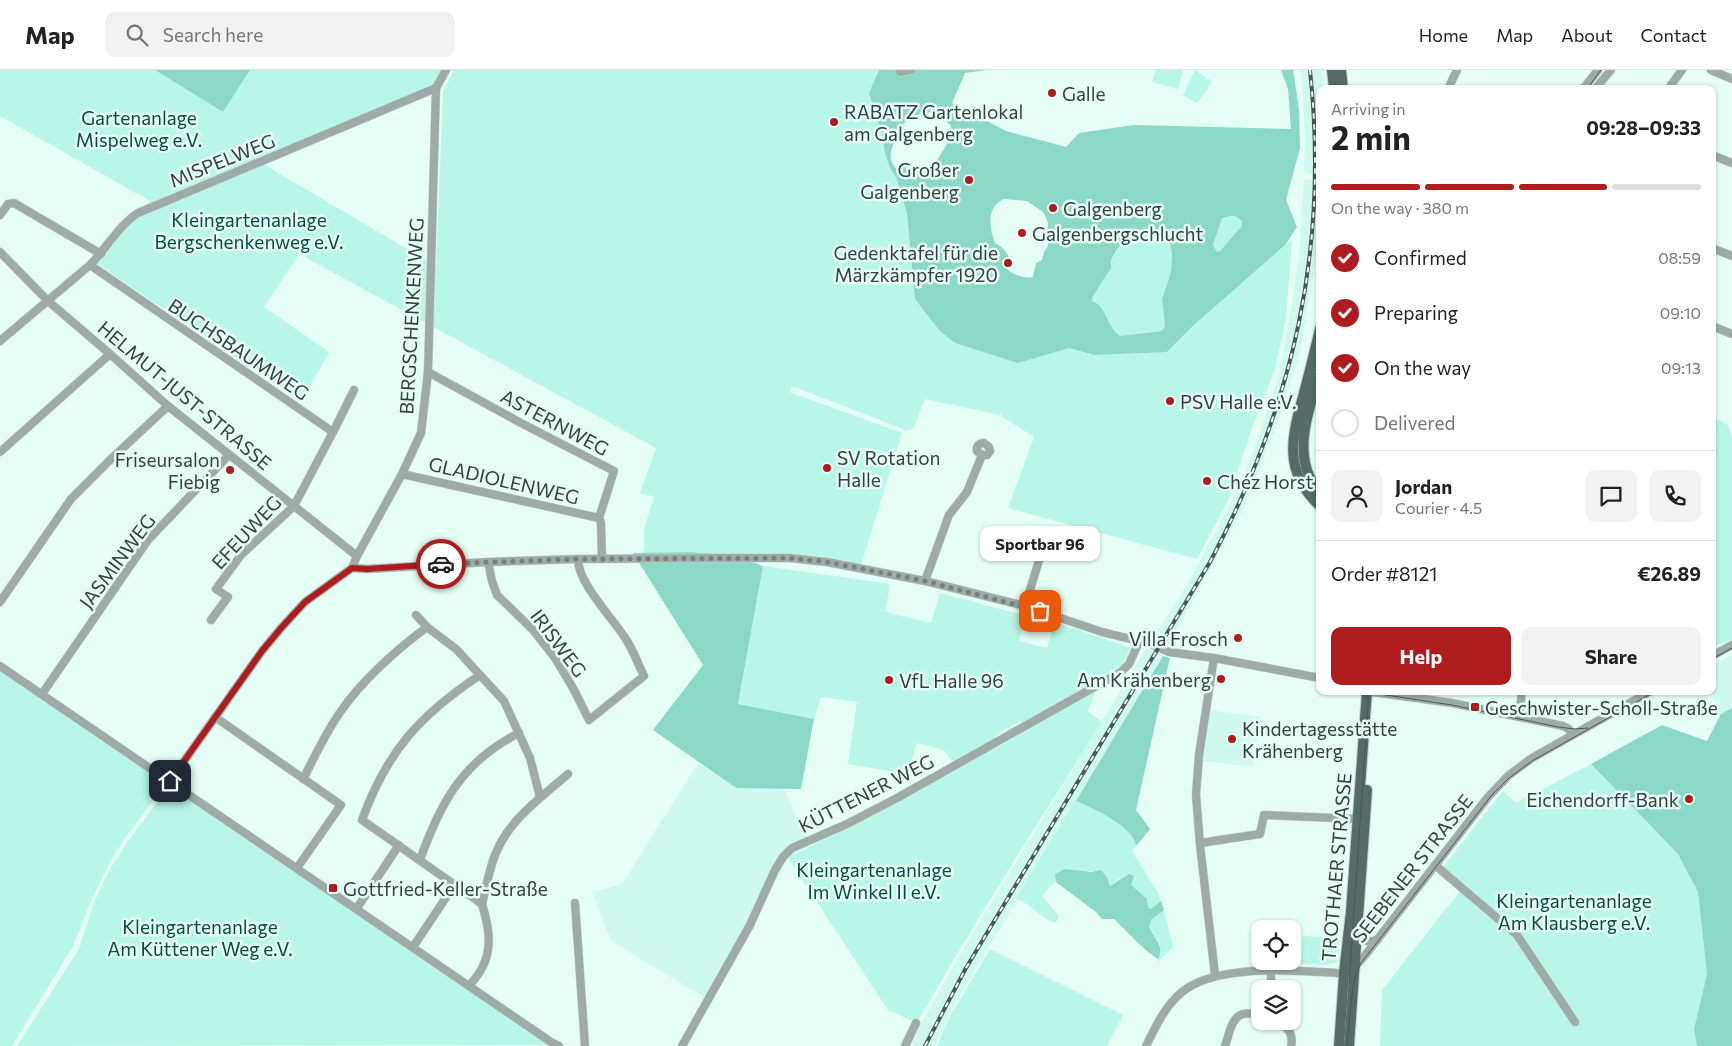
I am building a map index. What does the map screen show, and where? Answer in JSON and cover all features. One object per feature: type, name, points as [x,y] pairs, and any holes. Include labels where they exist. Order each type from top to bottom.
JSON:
[{"type":"main road","points":[[1332,70],[1334,85]]},
{"type":"main road","points":[[1341,70],[1343,85]]},
{"type":"main road","points":[[1316,344],[1295,423],[1292,446],[1294,463],[1300,482],[1316,501]]},
{"type":"main road","points":[[1316,386],[1307,420],[1303,450],[1308,474],[1316,486]]},
{"type":"main road","name":"TROTHAER STRASSE","points":[[1339,1046],[1344,973],[1352,911],[1367,695]]},
{"type":"main road","name":"TROTHAER STRASSE","points":[[1349,1046],[1373,695]]},
{"type":"street","name":"BERGSCHENKENWEG","points":[[352,568],[402,474],[421,433],[428,372],[436,88],[446,70]]},
{"type":"street","points":[[900,72],[911,70]]},
{"type":"street","points":[[1450,85],[1457,70]]},
{"type":"street","points":[[1586,85],[1598,70]]},
{"type":"street","points":[[1598,85],[1611,70]]},
{"type":"street","points":[[1671,85],[1682,70]]},
{"type":"street","points":[[1711,70],[1732,79]]},
{"type":"street","name":"MISPELWEG","points":[[0,341],[90,265],[130,218],[138,213],[436,88]]},
{"type":"street","points":[[1716,157],[1732,164]]},
{"type":"street","points":[[0,215],[8,204],[14,203],[101,254]]},
{"type":"street","points":[[1716,250],[1732,256]]},
{"type":"street","name":"HELMUT-JUST-STRASSE","points":[[0,252],[48,301],[168,406],[357,556]]},
{"type":"street","name":"BUCHSBAUMWEG","points":[[90,265],[333,432]]},
{"type":"street","points":[[1716,328],[1732,334]]},
{"type":"street","points":[[0,452],[110,354]]},
{"type":"street","name":"ASTERNWEG","points":[[428,372],[614,471],[599,518],[601,523],[602,559]]},
{"type":"street","points":[[333,432],[354,390]]},
{"type":"street","points":[[0,602],[71,499],[110,459],[168,406]]},
{"type":"street","name":"EFEUWEG","points":[[211,620],[228,597],[216,589],[241,555],[294,506],[333,432]]},
{"type":"street","name":"JASMINWEG","points":[[42,694],[148,540],[228,455]]},
{"type":"street","points":[[925,581],[949,515],[967,492],[982,455]]},
{"type":"street","name":"GLADIOLENWEG","points":[[402,474],[599,518]]},
{"type":"street","points":[[1025,606],[1045,541]]},
{"type":"street","points":[[170,781],[262,651],[282,627],[305,602],[352,568],[367,569],[578,559],[790,558],[827,562],[925,581],[1025,606],[1102,632],[1151,644],[1169,652],[1214,658],[1316,677]]},
{"type":"street","name":"IRISWEG","points":[[488,562],[497,595],[534,630],[555,658],[589,720],[644,676],[627,641],[585,582],[578,559]]},
{"type":"street","points":[[416,614],[427,627],[456,650],[504,702],[530,758],[540,797]]},
{"type":"street","points":[[303,779],[336,718],[368,677],[403,645],[427,627]]},
{"type":"street","name":"KÜTTENER WEG","points":[[682,1046],[750,925],[775,870],[792,848],[847,824],[897,798],[1121,672],[1129,664],[1139,642]]},
{"type":"street","points":[[1716,654],[1732,645]]},
{"type":"street","points":[[1214,658],[1198,755],[1196,795],[1215,975]]},
{"type":"street","points":[[0,666],[555,1045]]},
{"type":"street","points":[[480,675],[445,700],[413,730],[399,748],[372,793],[362,820],[482,904]]},
{"type":"street","points":[[1393,695],[1452,704],[1563,726],[1568,729],[1572,736]]},
{"type":"street","points":[[1519,717],[1522,695]]},
{"type":"street","name":"SEEBENER STRASSE","points":[[1344,973],[1355,966],[1378,939],[1499,784],[1532,758],[1644,695]]},
{"type":"street","points":[[214,718],[341,805],[297,868]]},
{"type":"street","points":[[420,860],[432,826],[450,794],[463,776],[480,759],[519,733]]},
{"type":"street","points":[[469,986],[483,966],[488,949],[489,934],[482,904],[495,855],[500,844],[506,833],[520,816],[568,774]]},
{"type":"street","points":[[1200,843],[1260,834],[1264,815],[1358,819]]},
{"type":"street","points":[[357,908],[399,845]]},
{"type":"street","points":[[1435,865],[1517,934],[1574,1022]]},
{"type":"street","points":[[413,947],[455,884]]},
{"type":"street","points":[[575,903],[584,1046]]},
{"type":"street","points":[[1357,932],[1365,941],[1378,939]]},
{"type":"street","points":[[1146,1046],[1163,1013],[1172,1002],[1184,990],[1215,975],[1272,971],[1344,973]]},
{"type":"street","points":[[1272,971],[1272,980]]},
{"type":"street","points":[[1225,1046],[1232,1026],[1239,1016],[1251,1014]]},
{"type":"street","points":[[906,1046],[916,1023]]},
{"type":"street","points":[[1289,1030],[1292,1041],[1291,1046]]},
{"type":"shaded area","points":[[1301,70],[1322,70],[1324,85],[1316,85],[1316,174],[1304,171],[1305,135]]},
{"type":"shaded area","points":[[1304,180],[1316,180],[1316,258],[1300,352],[1280,416],[1243,509],[1167,648],[1164,647],[1160,652],[1163,656],[961,994],[935,1046],[911,1046],[920,1025],[955,963],[1147,647],[1155,642],[1152,639],[1181,595],[1241,483],[1277,381],[1285,346],[1299,258]]},
{"type":"shaded area","points":[[1732,655],[1732,708],[1721,714],[1713,695],[1716,695],[1716,663]]},
{"type":"shaded area","name":"Kindertagesstätte Krähenberg","points":[[1210,710],[1260,717],[1253,767],[1203,761]]},
{"type":"shaded area","points":[[698,763],[736,788],[784,789],[810,846],[788,858],[762,907],[706,998],[611,941],[592,892],[622,884]]},
{"type":"green space","points":[[0,70],[155,70],[223,112],[250,70],[448,70],[439,88],[263,164],[436,266],[443,91],[454,70],[879,70],[869,93],[882,134],[885,153],[890,168],[897,179],[907,214],[915,299],[955,343],[1018,362],[1069,348],[1093,355],[1167,352],[1195,324],[1292,239],[1286,319],[1274,372],[1251,431],[1228,501],[1197,559],[1008,508],[1034,437],[1001,416],[1002,410],[1000,415],[925,399],[913,429],[905,431],[792,386],[789,392],[902,433],[861,565],[822,556],[733,555],[690,552],[644,553],[644,529],[654,497],[640,493],[656,448],[299,254],[264,307],[329,352],[302,402],[97,264],[133,218],[150,201],[0,116]]},
{"type":"green space","points":[[155,70],[250,70],[223,112]]},
{"type":"green space","points":[[879,70],[987,70],[965,73],[952,103],[1006,131],[1066,147],[1079,133],[1134,125],[1291,129],[1288,89],[1281,70],[1293,70],[1299,109],[1300,148],[1286,200],[1297,227],[1285,245],[1195,324],[1167,352],[1094,355],[1069,348],[1018,363],[955,343],[940,331],[915,299],[907,214],[897,179],[890,168],[885,153],[882,134],[869,93]],"holes":[[[932,112],[951,125],[949,141],[936,162],[935,172],[923,172],[907,161],[904,167],[898,170],[892,162],[891,154],[900,129],[909,119]],[[1004,199],[1027,201],[1043,212],[1048,222],[1048,246],[1042,260],[1036,263],[1033,277],[1019,276],[1006,268],[1009,258],[1004,249],[995,243],[990,225],[992,212],[998,203]],[[1235,216],[1242,221],[1241,227],[1217,252],[1213,245],[1222,218]],[[1140,232],[1156,235],[1169,242],[1172,253],[1171,272],[1162,299],[1165,326],[1162,331],[1120,336],[1112,328],[1101,308],[1092,301],[1093,296],[1111,268],[1111,260],[1114,254],[1124,240]]]},
{"type":"green space","points":[[1156,70],[1183,70],[1178,89],[1152,82]]},
{"type":"green space","points":[[1195,70],[1212,82],[1197,103],[1183,95]]},
{"type":"green space","points":[[1235,216],[1242,221],[1241,227],[1217,252],[1213,245],[1222,218]]},
{"type":"green space","points":[[1140,232],[1156,235],[1169,242],[1172,253],[1171,272],[1162,299],[1165,326],[1162,331],[1120,336],[1115,333],[1092,301],[1093,296],[1111,268],[1111,260],[1124,240]]},
{"type":"green space","points":[[1716,419],[1728,425],[1732,439],[1732,640],[1716,645]]},
{"type":"green space","points":[[690,552],[733,555],[763,566],[738,704],[814,719],[801,789],[736,788],[653,730],[703,665],[633,553]]},
{"type":"green space","name":"VfL Halle 96","points":[[763,566],[885,583],[890,585],[885,612],[931,623],[940,593],[1026,616],[1019,641],[1047,648],[1055,622],[1131,648],[1123,664],[1022,724],[1020,721],[1002,731],[987,744],[952,761],[944,750],[916,743],[909,774],[848,764],[857,702],[821,697],[814,719],[738,705]]},
{"type":"green space","points":[[1163,656],[1170,658],[1136,810],[1150,829],[1136,846],[1134,839],[1120,825],[1076,801]]},
{"type":"green space","points":[[0,671],[167,782],[111,860],[90,903],[73,946],[12,1046],[0,1046]]},
{"type":"green space","name":"Kleingartenanlage Im Winkel II e.V.","points":[[1093,688],[1096,690],[1088,712],[1102,722],[984,909],[917,1023],[888,1010],[788,858],[1000,746]]},
{"type":"green space","points":[[1732,708],[1732,1046],[1697,1046],[1694,1029],[1707,974],[1698,892],[1678,854],[1591,764],[1662,725],[1707,741],[1721,714]]},
{"type":"green space","name":"Kleingartenanlage Am Klausberg e.V.","points":[[1591,764],[1678,854],[1698,892],[1707,974],[1694,1029],[1697,1046],[1380,1046],[1382,990],[1461,890],[1441,869],[1503,791],[1516,803]]},
{"type":"green space","name":"Kleingartenanlage Am Küttener Weg e.V.","points":[[170,785],[550,1045],[17,1046],[79,949],[95,900],[110,869],[128,841]]},
{"type":"green space","points":[[1079,795],[1076,801],[1112,819],[1121,825],[1134,839],[1136,846],[1132,851],[1161,901],[1151,909],[1148,907],[1147,899],[1120,878],[1110,886],[1107,877],[1101,870],[1075,871],[1066,869],[1055,874],[1056,882],[1042,896],[1058,915],[1055,923],[1016,898]]},
{"type":"green space","points":[[1065,869],[1091,872],[1101,870],[1107,877],[1110,886],[1129,874],[1134,876],[1131,885],[1147,899],[1148,907],[1151,909],[1161,901],[1164,910],[1151,920],[1149,927],[1160,946],[1158,959],[1114,919],[1102,919],[1096,912],[1056,882],[1055,874]]},
{"type":"green space","points":[[1164,910],[1173,947],[1159,961],[1154,956],[1158,958],[1160,943],[1149,927],[1151,920]]},
{"type":"green space","points":[[1303,936],[1340,938],[1336,963],[1325,965],[1301,964]]},
{"type":"green space","points":[[990,949],[1123,1015],[1107,1046],[937,1046],[948,1020]]},
{"type":"tram line","points":[[1590,85],[1601,70]]},
{"type":"tram line","points":[[1716,657],[1732,648]]},
{"type":"tram line","points":[[1349,984],[1368,695]]},
{"type":"tram line","points":[[1386,695],[1452,705],[1558,727],[1588,728]]},
{"type":"tram line","points":[[1347,1046],[1353,985],[1361,963],[1491,796],[1509,778],[1532,761],[1649,695]]},
{"type":"railway","points":[[925,1046],[966,968],[1210,562],[1239,503],[1264,444],[1284,384],[1299,324],[1309,263],[1314,200],[1315,136],[1310,70]]},
{"type":"way so far","points":[[441,564],[578,559],[790,558],[827,562],[925,581],[1040,611]]},
{"type":"place","name":"Galle","points":[[1052,93]]},
{"type":"place","name":"RABATZ Gartenlokal am Galgenberg","points":[[834,122]]},
{"type":"place","name":"Großer Galgenberg","points":[[969,180]]},
{"type":"place","name":"Galgenberg","points":[[1053,208]]},
{"type":"place","name":"Galgenbergschlucht","points":[[1022,233]]},
{"type":"place","name":"Gedenktafel für die Märzkämpfer 1920","points":[[1008,263]]},
{"type":"place","name":"PSV Halle e.V.","points":[[1170,401]]},
{"type":"place","name":"SV Rotation Halle","points":[[827,468]]},
{"type":"place","name":"Friseursalon Fiebig","points":[[230,470]]},
{"type":"place","name":"Chéz Horst","points":[[1207,481]]},
{"type":"place","name":"Sportbar 96","points":[[1040,611]]},
{"type":"place","name":"Villa Frosch","points":[[1238,638]]},
{"type":"place","name":"Am Krähenberg","points":[[1221,679]]},
{"type":"place","name":"VfL Halle 96","points":[[889,680]]},
{"type":"place","name":"Geschwister-Scholl-Straße","points":[[1475,707]]},
{"type":"place","name":"Kindertagesstätte Krähenberg","points":[[1232,739]]},
{"type":"place","name":"Eichendorff-Bank","points":[[1689,799]]},
{"type":"place","name":"Gottfried-Keller-Straße","points":[[333,888]]},
{"type":"route","points":[[170,781],[262,651],[305,602],[352,568],[367,569],[441,564]]},
{"type":"park label","name":"Gartenanlage Mispelweg e.V.","points":[[139,128]]},
{"type":"park label","name":"Kleingartenanlage Bergschenkenweg e.V.","points":[[249,230]]}]
